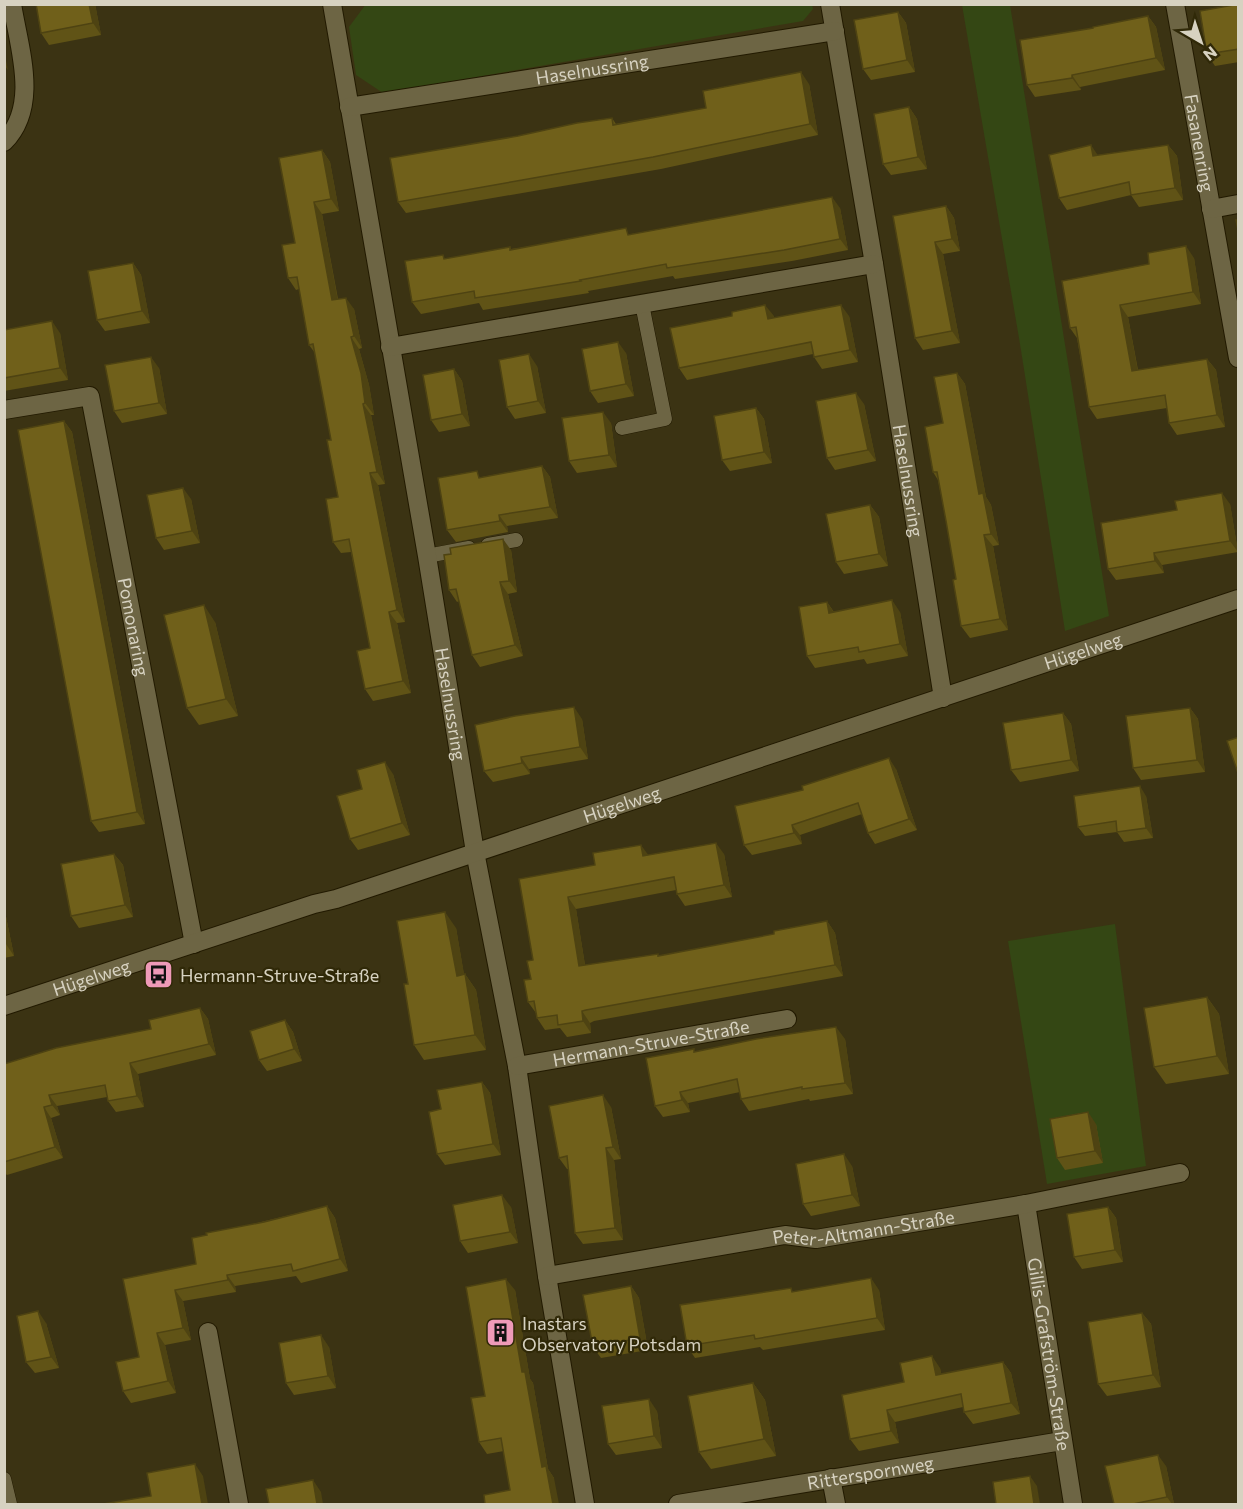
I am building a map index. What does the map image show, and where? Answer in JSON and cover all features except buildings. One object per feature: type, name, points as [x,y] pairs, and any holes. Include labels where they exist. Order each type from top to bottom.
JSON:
[{"type":"street","points":[[4,142],[11,135],[23,112],[25,84],[12,4]]},
{"type":"street","name":"Haselnussring","points":[[332,4],[475,852]]},
{"type":"street","name":"Haselnussring","points":[[831,4],[943,698]]},
{"type":"street","name":"Fasanenring","points":[[1175,4],[1239,358]]},
{"type":"street","name":"Haselnussring","points":[[349,107],[835,31]]},
{"type":"street","name":"Fasanenring","points":[[1211,209],[1239,204]]},
{"type":"street","points":[[390,347],[874,264]]},
{"type":"street","name":"Pomonaring","points":[[4,410],[90,396],[194,944]]},
{"type":"street","name":"Hügelweg","points":[[4,1006],[314,904],[336,899],[1239,599]]},
{"type":"street","points":[[475,852],[517,1066],[547,1276],[585,1504]]},
{"type":"street","name":"Hermann-Struve-Straße","points":[[517,1066],[787,1018]]},
{"type":"street","name":"Peter-Altmann-Straße","points":[[547,1276],[785,1235],[816,1239],[1026,1204],[1180,1173]]},
{"type":"street","name":"Gillis-Grafström-Straße","points":[[1026,1204],[1073,1504]]},
{"type":"street","points":[[208,1332],[239,1504]]},
{"type":"street","name":"Ritterspornweg","points":[[678,1504],[1062,1441]]},
{"type":"street","points":[[831,1478],[836,1504]]},
{"type":"lane","points":[[622,428],[665,419],[642,304]]},
{"type":"lane","points":[[426,556],[516,540]]},
{"type":"lane","points":[[4,1479],[10,1504]]},
{"type":"green space","points":[[366,4],[812,4],[813,9],[803,21],[383,93],[356,75],[349,27]]},
{"type":"green space","points":[[962,5],[1010,5],[1109,616],[1065,631],[1020,344]]},
{"type":"green space","points":[[1115,924],[1146,1166],[1047,1184],[1008,941]]},
{"type":"place","name":"Hermann-Struve-Straße","points":[[159,975]]},
{"type":"place","name":"Inastars Observatory Potsdam","points":[[501,1333]]}]
